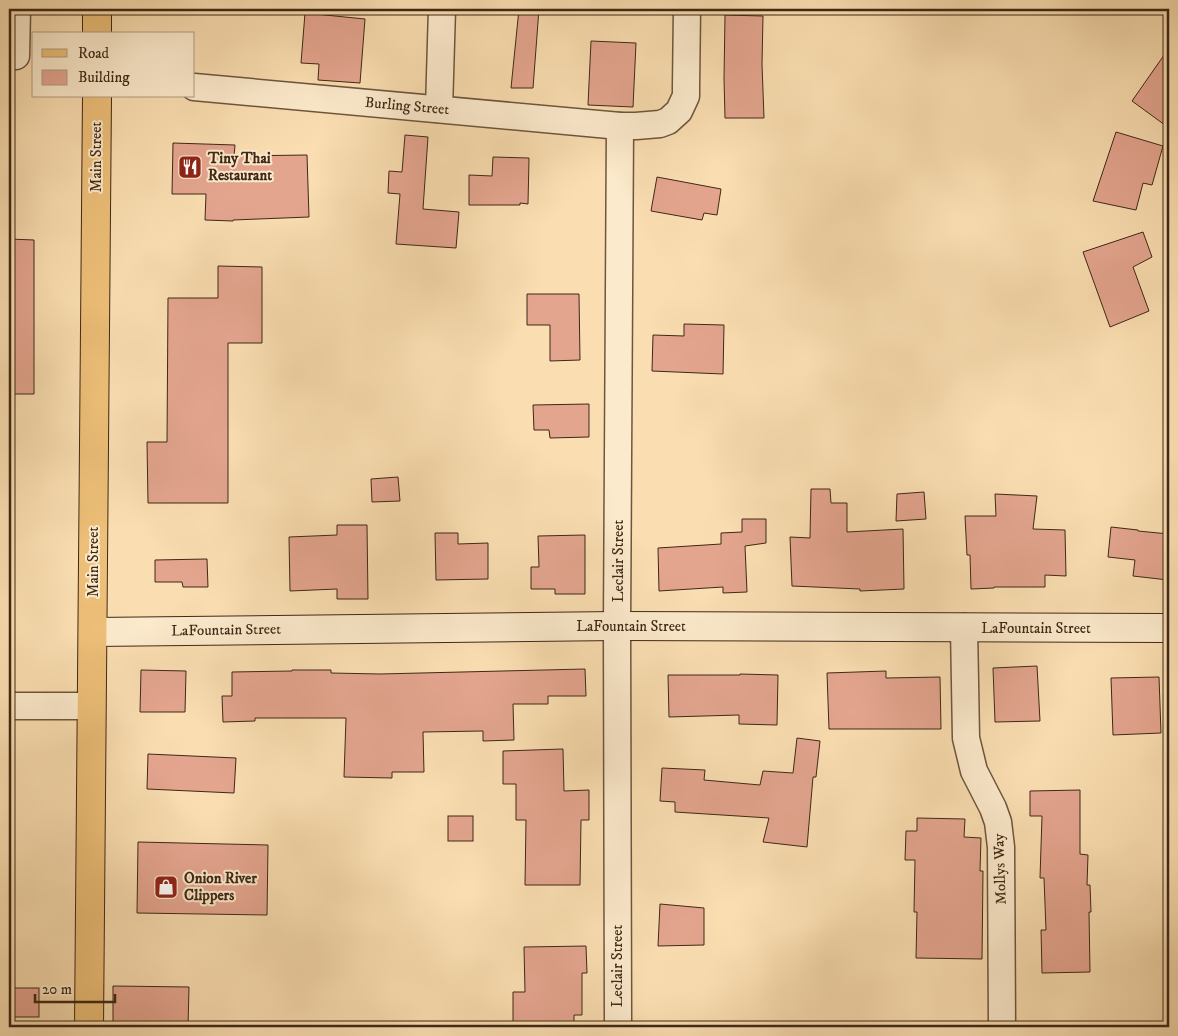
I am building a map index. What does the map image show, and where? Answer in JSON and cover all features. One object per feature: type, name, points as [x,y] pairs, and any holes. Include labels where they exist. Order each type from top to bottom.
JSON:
[{"type":"main road","points":[[97,9],[97,32]]},
{"type":"main road","name":"Main Street","points":[[90,1027],[97,98]]},
{"type":"street","points":[[9,56],[16,56],[17,9]]},
{"type":"street","points":[[439,109],[442,9]]},
{"type":"street","name":"Burling Street","points":[[195,87],[620,126],[660,124],[668,121],[679,111],[686,96],[687,9]]},
{"type":"street","name":"Leclair Street","points":[[618,1027],[617,626],[620,126]]},
{"type":"street","name":"LaFountain Street","points":[[93,632],[617,626],[1169,628]]},
{"type":"street","name":"Mollys Way","points":[[964,627],[966,738],[974,771],[998,822],[1000,841],[1002,1027]]},
{"type":"street","points":[[9,706],[91,706]]},
{"type":"building","points":[[519,9],[539,9],[533,88],[511,88]]},
{"type":"building","points":[[305,13],[365,19],[360,83],[318,80],[319,64],[301,63]]},
{"type":"building","points":[[725,15],[763,16],[764,118],[725,118]]},
{"type":"building","points":[[591,41],[636,43],[633,107],[588,105]]},
{"type":"building","points":[[1169,48],[1169,128],[1132,101]]},
{"type":"building","points":[[1116,132],[1163,146],[1152,185],[1143,183],[1136,210],[1093,201]]},
{"type":"building","points":[[405,135],[428,137],[423,209],[459,212],[456,248],[396,244],[400,194],[388,193],[389,171],[402,172]]},
{"type":"building","points":[[173,143],[235,145],[234,156],[307,155],[309,217],[233,221],[205,220],[206,194],[172,194]]},
{"type":"building","points":[[493,157],[529,158],[528,204],[469,205],[469,175],[492,176]]},
{"type":"building","points":[[657,177],[721,189],[717,215],[704,213],[702,220],[651,211]]},
{"type":"building","points":[[1143,232],[1152,257],[1133,267],[1149,311],[1110,327],[1083,252]]},
{"type":"building","points":[[9,239],[34,240],[34,394],[9,394]]},
{"type":"building","points":[[218,266],[262,267],[262,343],[228,343],[228,503],[148,503],[147,442],[167,442],[168,298],[218,298]]},
{"type":"building","points":[[527,294],[579,294],[580,360],[550,361],[550,325],[527,325]]},
{"type":"building","points":[[684,324],[724,325],[723,374],[652,371],[653,335],[684,336]]},
{"type":"building","points":[[589,404],[589,437],[550,438],[549,430],[534,430],[533,405]]},
{"type":"building","points":[[398,477],[400,501],[372,502],[371,479]]},
{"type":"building","points":[[811,489],[830,489],[831,503],[847,503],[847,532],[903,529],[904,589],[860,591],[860,589],[792,586],[790,537],[810,538]]},
{"type":"building","points":[[924,492],[926,519],[896,521],[897,494]]},
{"type":"building","points":[[995,494],[1037,496],[1033,529],[1065,530],[1066,576],[1045,575],[1045,587],[971,589],[970,555],[967,555],[965,516],[996,516]]},
{"type":"building","points":[[742,519],[766,519],[766,543],[745,546],[747,592],[723,593],[723,587],[659,591],[658,548],[721,544],[721,533],[742,532]]},
{"type":"building","points":[[337,525],[367,525],[368,599],[337,599],[337,589],[290,591],[289,537],[337,535]]},
{"type":"building","points":[[1111,527],[1169,534],[1168,580],[1133,576],[1135,560],[1108,557]]},
{"type":"building","points":[[435,533],[458,533],[458,544],[488,543],[488,579],[436,580]]},
{"type":"building","points":[[585,535],[585,594],[555,594],[555,589],[531,589],[531,567],[539,567],[538,536]]},
{"type":"building","points":[[207,559],[208,587],[183,587],[182,582],[155,582],[155,560]]},
{"type":"building","points":[[1037,666],[1040,721],[995,722],[993,668]]},
{"type":"building","points":[[585,669],[586,696],[548,696],[548,704],[513,704],[514,740],[483,741],[483,731],[423,732],[424,772],[392,772],[392,778],[344,777],[346,718],[255,718],[255,721],[223,722],[222,696],[232,696],[232,672],[331,670],[331,673],[380,674]]},
{"type":"building","points":[[141,670],[186,671],[185,712],[140,712]]},
{"type":"building","points":[[886,671],[886,678],[940,677],[941,729],[829,729],[827,673]]},
{"type":"building","points":[[668,675],[778,675],[777,725],[739,724],[739,715],[669,717]]},
{"type":"building","points":[[1159,677],[1161,733],[1113,735],[1111,678]]},
{"type":"building","points":[[797,738],[820,741],[816,777],[813,777],[807,847],[763,842],[769,818],[675,812],[675,802],[660,801],[662,768],[705,770],[704,780],[760,785],[763,771],[793,773]]},
{"type":"building","points":[[563,749],[564,791],[589,790],[589,820],[581,820],[580,885],[525,885],[526,820],[516,820],[516,784],[503,784],[503,751]]},
{"type":"building","points":[[148,754],[236,758],[234,793],[147,789]]},
{"type":"building","points":[[1080,790],[1080,854],[1088,855],[1087,885],[1090,885],[1090,972],[1042,973],[1041,930],[1046,930],[1044,878],[1040,878],[1042,816],[1030,816],[1030,791]]},
{"type":"building","points":[[448,816],[473,816],[473,841],[448,841]]},
{"type":"building","points":[[917,818],[965,819],[964,837],[981,838],[980,871],[983,871],[982,959],[916,958],[917,912],[914,912],[915,860],[905,860],[906,831],[917,831]]},
{"type":"building","points":[[138,842],[268,845],[267,915],[137,913]]},
{"type":"building","points":[[660,904],[704,908],[704,945],[658,946]]},
{"type":"building","points":[[586,946],[587,973],[582,973],[582,1015],[574,1015],[574,1027],[513,1027],[513,992],[525,992],[524,947]]},
{"type":"building","points":[[113,986],[189,987],[188,1027],[113,1027]]},
{"type":"building","points":[[9,988],[39,988],[39,1017],[9,1017]]},
{"type":"place","name":"Tiny Thai Restaurant","points":[[190,167]]},
{"type":"place","name":"Onion River Clippers","points":[[166,887]]}]
